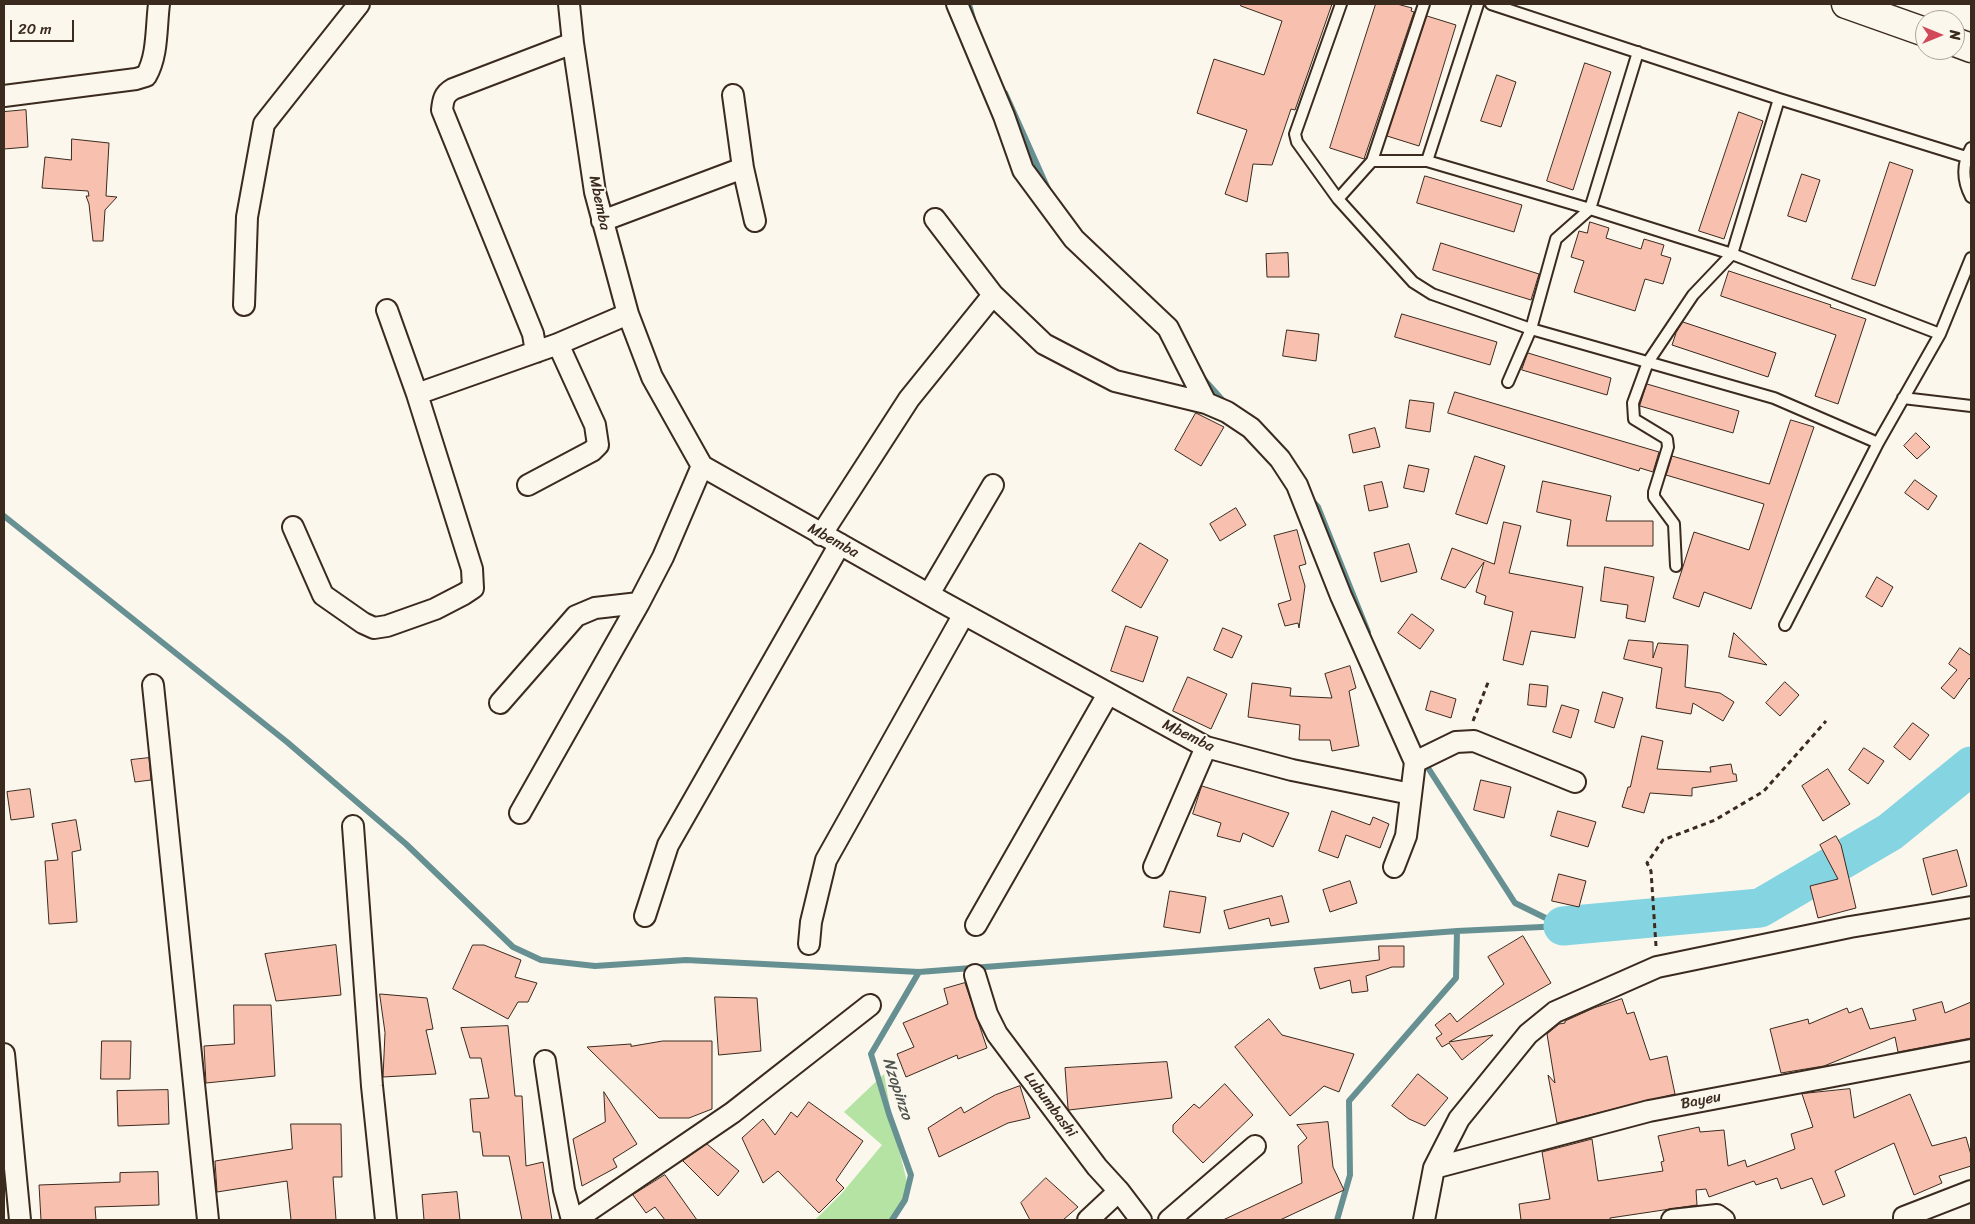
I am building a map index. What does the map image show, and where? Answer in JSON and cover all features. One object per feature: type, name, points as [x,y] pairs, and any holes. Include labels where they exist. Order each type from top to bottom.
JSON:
[{"type":"main road","points":[[1846,4],[1915,28]]},
{"type":"street","points":[[4,96],[136,79],[146,76],[152,61],[159,4]]},
{"type":"street","points":[[244,305],[247,217],[264,124],[359,4]]},
{"type":"street","name":"Mbemba","points":[[569,4],[572,43],[602,221],[628,314],[652,377],[702,466],[964,614],[1206,747],[1292,770],[1411,794]]},
{"type":"street","points":[[957,4],[1004,116],[1023,170],[1074,239],[1168,328],[1206,403]]},
{"type":"street","points":[[536,352],[533,334],[442,110],[443,100],[446,93],[453,89],[572,43]]},
{"type":"street","points":[[733,95],[743,168],[755,221]]},
{"type":"street","points":[[602,221],[743,168]]},
{"type":"street","points":[[936,219],[993,295],[1044,344],[1115,381],[1206,403],[1227,412],[1251,428],[1280,459],[1297,485],[1341,596],[1415,762],[1406,836],[1394,867]]},
{"type":"street","points":[[821,534],[909,399],[993,295]]},
{"type":"street","points":[[293,527],[323,595],[363,623],[374,628],[387,626],[435,609],[472,588],[472,569],[417,394],[387,310]]},
{"type":"street","points":[[417,394],[558,344],[628,314]]},
{"type":"street","points":[[528,484],[592,451],[598,445],[595,425],[558,344]]},
{"type":"street","points":[[520,813],[639,603],[663,557],[702,466]]},
{"type":"street","points":[[929,594],[993,485]]},
{"type":"street","points":[[645,916],[668,845],[840,544]]},
{"type":"street","points":[[500,703],[576,616],[595,608],[639,603]]},
{"type":"street","points":[[809,944],[811,922],[826,860],[964,614]]},
{"type":"street","points":[[153,685],[208,1220]]},
{"type":"street","points":[[976,926],[1108,694]]},
{"type":"street","points":[[1415,762],[1456,742],[1474,741],[1524,763],[1575,782]]},
{"type":"street","points":[[1154,867],[1206,747]]},
{"type":"street","points":[[353,826],[372,1086],[386,1220]]},
{"type":"street","points":[[1424,1220],[1434,1168],[1459,1119],[1528,1034],[1555,1012],[1657,967],[1850,927],[1971,906]]},
{"type":"street","name":"Lubumbashi","points":[[975,975],[987,1014],[997,1034],[1097,1167],[1119,1191],[1141,1220]]},
{"type":"street","points":[[545,1061],[562,1180],[574,1220],[732,1113],[870,1004]]},
{"type":"street","name":"Bayeu","points":[[1434,1168],[1649,1111],[1971,1050]]},
{"type":"street","points":[[4,1054],[20,1220]]},
{"type":"street","points":[[1170,1220],[1255,1146]]},
{"type":"street","points":[[1088,1220],[1119,1191]]},
{"type":"street","points":[[1904,1220],[1904,1217],[1971,1191]]},
{"type":"street","points":[[1672,1220],[1718,1215],[1724,1220]]},
{"type":"lane","points":[[1342,4],[1295,134],[1297,142],[1338,199],[1413,282],[1432,294],[1531,329],[1774,398],[1878,443]]},
{"type":"lane","points":[[1338,199],[1372,161],[1424,4]]},
{"type":"lane","points":[[1427,161],[1478,4]]},
{"type":"lane","points":[[1491,4],[1779,99],[1966,157]]},
{"type":"lane","points":[[1508,382],[1531,329],[1556,239],[1590,208],[1638,52]]},
{"type":"lane","points":[[1676,566],[1674,524],[1654,497],[1668,447],[1667,440],[1634,418],[1632,411],[1633,403],[1648,362],[1693,296],[1732,254],[1779,99]]},
{"type":"lane","points":[[1971,148],[1966,157],[1963,170],[1965,183],[1971,197]]},
{"type":"lane","points":[[1372,161],[1427,161],[1590,208],[1732,254],[1940,334]]},
{"type":"lane","points":[[1785,625],[1878,443],[1940,334],[1971,258]]},
{"type":"lane","points":[[1903,398],[1971,406]]},
{"type":"path","points":[[1465,741],[1489,680]]},
{"type":"path","points":[[1657,967],[1651,871],[1647,863],[1663,840],[1715,820],[1764,791],[1826,721]]},
{"type":"green space","points":[[884,1074],[893,1125],[908,1186],[896,1214],[888,1220],[815,1220],[842,1193],[882,1145],[844,1112]]},
{"type":"building","points":[[1241,4],[1332,4],[1295,110],[1291,109],[1272,165],[1253,164],[1247,202],[1225,194],[1247,130],[1197,113],[1214,59],[1264,75],[1282,21],[1241,6]]},
{"type":"building","points":[[1376,4],[1397,4],[1412,8],[1411,11],[1414,12],[1364,159],[1330,148]]},
{"type":"building","points":[[1427,16],[1456,25],[1419,146],[1387,136]]},
{"type":"building","points":[[1585,63],[1611,72],[1573,190],[1547,181]]},
{"type":"building","points":[[1497,75],[1516,82],[1501,127],[1481,121]]},
{"type":"building","points":[[26,110],[28,147],[4,149],[4,112]]},
{"type":"building","points":[[1739,112],[1763,121],[1724,239],[1699,231]]},
{"type":"building","points":[[72,139],[109,143],[106,196],[117,197],[105,210],[103,241],[93,241],[89,204],[86,196],[89,196],[88,191],[42,188],[45,157],[71,160]]},
{"type":"building","points":[[1890,162],[1913,170],[1875,286],[1852,279]]},
{"type":"building","points":[[1802,174],[1820,180],[1806,222],[1788,216]]},
{"type":"building","points":[[1425,176],[1522,205],[1514,232],[1417,203]]},
{"type":"building","points":[[1590,222],[1609,228],[1606,238],[1641,249],[1644,239],[1664,245],[1661,255],[1671,258],[1663,284],[1645,279],[1635,311],[1574,292],[1584,261],[1571,257],[1579,231],[1587,233]]},
{"type":"building","points":[[1441,243],[1539,274],[1531,300],[1433,270]]},
{"type":"building","points":[[1288,253],[1289,277],[1267,277],[1266,254]]},
{"type":"building","points":[[1729,271],[1831,305],[1830,307],[1866,319],[1838,404],[1815,396],[1836,335],[1721,296]]},
{"type":"building","points":[[1402,314],[1497,342],[1490,365],[1395,337]]},
{"type":"building","points":[[1683,322],[1776,353],[1768,377],[1672,345],[1676,333]]},
{"type":"building","points":[[1287,330],[1319,334],[1316,361],[1283,356]]},
{"type":"building","points":[[1528,353],[1611,378],[1607,395],[1522,370]]},
{"type":"building","points":[[1647,384],[1739,411],[1733,433],[1640,406]]},
{"type":"building","points":[[1455,392],[1659,452],[1653,472],[1640,468],[1639,471],[1448,413]]},
{"type":"building","points":[[1410,400],[1434,403],[1430,432],[1406,428]]},
{"type":"building","points":[[1196,413],[1224,427],[1201,466],[1175,450]]},
{"type":"building","points":[[1791,420],[1814,427],[1751,609],[1704,592],[1699,607],[1673,598],[1694,532],[1749,550],[1764,504],[1666,475],[1672,456],[1769,484]]},
{"type":"building","points":[[1375,428],[1380,447],[1353,453],[1349,435]]},
{"type":"building","points":[[1916,433],[1930,447],[1917,459],[1904,446]]},
{"type":"building","points":[[1475,456],[1505,466],[1487,524],[1456,514]]},
{"type":"building","points":[[1409,465],[1429,469],[1424,492],[1404,488]]},
{"type":"building","points":[[1915,480],[1937,496],[1928,510],[1905,493]]},
{"type":"building","points":[[1543,481],[1611,496],[1606,521],[1653,521],[1653,546],[1567,546],[1571,520],[1537,512]]},
{"type":"building","points":[[1382,482],[1388,507],[1369,511],[1364,486]]},
{"type":"building","points":[[1236,508],[1246,525],[1220,541],[1210,524]]},
{"type":"building","points":[[1504,522],[1521,526],[1509,573],[1583,587],[1575,638],[1531,631],[1523,665],[1503,660],[1513,612],[1484,604],[1486,596],[1476,592],[1484,562],[1465,588],[1441,579],[1452,548],[1494,564]]},
{"type":"building","points":[[1297,530],[1306,564],[1299,566],[1305,586],[1299,628],[1298,623],[1285,626],[1278,604],[1291,600],[1274,536]]},
{"type":"building","points":[[1140,543],[1168,560],[1141,608],[1112,591]]},
{"type":"building","points":[[1409,544],[1417,572],[1381,582],[1374,553]]},
{"type":"building","points":[[1605,567],[1654,577],[1645,622],[1626,618],[1628,605],[1601,601]]},
{"type":"building","points":[[1877,577],[1893,587],[1882,607],[1866,597]]},
{"type":"building","points":[[1412,614],[1434,630],[1420,649],[1398,633]]},
{"type":"building","points":[[1126,626],[1158,637],[1143,682],[1111,671]]},
{"type":"building","points":[[1223,628],[1242,636],[1232,658],[1214,650]]},
{"type":"building","points":[[1734,633],[1767,665],[1729,657]]},
{"type":"building","points":[[1629,640],[1653,642],[1653,658],[1658,643],[1688,645],[1685,687],[1720,693],[1734,702],[1723,721],[1693,703],[1691,714],[1656,708],[1662,668],[1624,659]]},
{"type":"building","points":[[1960,648],[1970,655],[1971,653],[1971,680],[1969,678],[1954,699],[1941,688],[1957,670],[1949,664]]},
{"type":"building","points":[[1350,666],[1356,688],[1349,691],[1359,746],[1332,751],[1330,740],[1299,740],[1300,725],[1248,717],[1252,683],[1291,688],[1290,696],[1332,698],[1325,674]]},
{"type":"building","points":[[1188,677],[1227,694],[1211,729],[1173,711]]},
{"type":"building","points":[[1785,682],[1799,695],[1780,716],[1766,703]]},
{"type":"building","points":[[1530,684],[1548,686],[1546,707],[1528,705]]},
{"type":"building","points":[[1431,691],[1456,699],[1451,718],[1426,710]]},
{"type":"building","points":[[1603,692],[1623,698],[1614,728],[1595,722]]},
{"type":"building","points":[[1562,705],[1579,710],[1571,738],[1553,732]]},
{"type":"building","points":[[1913,723],[1929,735],[1910,760],[1894,747]]},
{"type":"building","points":[[1642,736],[1663,741],[1657,769],[1711,772],[1710,767],[1731,764],[1737,781],[1692,788],[1692,796],[1650,793],[1644,813],[1622,807],[1628,787],[1630,787]]},
{"type":"building","points":[[1864,748],[1884,761],[1868,784],[1849,770]]},
{"type":"building","points":[[149,758],[151,780],[135,782],[131,760]]},
{"type":"building","points":[[1828,769],[1850,804],[1823,821],[1802,786]]},
{"type":"building","points":[[1481,780],[1511,787],[1504,818],[1474,810]]},
{"type":"building","points":[[1202,786],[1289,813],[1273,847],[1243,833],[1240,842],[1217,836],[1221,823],[1193,814]]},
{"type":"building","points":[[30,789],[34,817],[11,820],[7,792]]},
{"type":"building","points":[[1332,811],[1370,825],[1373,817],[1389,824],[1380,848],[1346,835],[1338,858],[1319,851]]},
{"type":"building","points":[[1558,811],[1596,822],[1588,847],[1551,836]]},
{"type":"building","points":[[76,820],[81,850],[72,852],[77,922],[49,924],[45,861],[58,860],[52,824]]},
{"type":"building","points":[[1836,836],[1841,845],[1856,908],[1818,918],[1810,886],[1838,879],[1820,845]]},
{"type":"building","points":[[1957,850],[1967,886],[1932,895],[1923,859]]},
{"type":"building","points":[[1559,874],[1586,881],[1579,907],[1552,901]]},
{"type":"building","points":[[1350,881],[1357,903],[1330,912],[1323,890]]},
{"type":"building","points":[[1170,891],[1206,897],[1200,933],[1164,927]]},
{"type":"building","points":[[1282,896],[1289,922],[1271,926],[1269,918],[1229,929],[1224,911]]},
{"type":"building","points":[[1523,936],[1551,983],[1449,1042],[1493,1035],[1462,1060],[1449,1043],[1442,1047],[1436,1038],[1442,1034],[1435,1025],[1450,1013],[1457,1022],[1504,984],[1488,957]]},
{"type":"building","points":[[336,945],[341,995],[276,1001],[265,954]]},
{"type":"building","points":[[473,945],[484,945],[521,960],[515,977],[537,983],[528,1002],[518,1002],[508,1019],[453,989]]},
{"type":"building","points":[[1379,946],[1404,946],[1404,967],[1392,967],[1366,976],[1368,991],[1352,993],[1350,980],[1320,989],[1314,968],[1379,960]]},
{"type":"building","points":[[965,983],[987,1048],[958,1059],[957,1055],[906,1077],[897,1054],[914,1047],[903,1023],[948,1004],[944,989]]},
{"type":"building","points":[[380,994],[427,998],[433,1029],[426,1030],[436,1074],[383,1077],[385,1033]]},
{"type":"building","points":[[715,997],[757,998],[761,1051],[719,1055]]},
{"type":"building","points":[[1622,999],[1627,1014],[1634,1012],[1650,1060],[1667,1056],[1675,1094],[1557,1123],[1548,1075],[1555,1083],[1547,1034],[1559,1024],[1565,1023],[1565,1021],[1594,1008]]},
{"type":"building","points":[[1942,1002],[1945,1013],[1971,1002],[1971,1038],[1898,1052],[1895,1037],[1824,1066],[1781,1073],[1770,1029],[1808,1019],[1809,1024],[1847,1008],[1849,1013],[1862,1008],[1870,1029],[1916,1020],[1913,1010]]},
{"type":"building","points":[[234,1005],[271,1005],[275,1076],[206,1083],[204,1046],[234,1044]]},
{"type":"building","points":[[1269,1019],[1282,1035],[1354,1054],[1339,1092],[1324,1086],[1290,1116],[1235,1047]]},
{"type":"building","points":[[508,1026],[515,1096],[522,1096],[526,1166],[543,1162],[552,1220],[522,1220],[509,1156],[483,1156],[480,1132],[473,1132],[470,1099],[489,1098],[481,1058],[470,1058],[461,1028]]},
{"type":"building","points":[[102,1041],[131,1041],[130,1079],[101,1079]]},
{"type":"building","points":[[663,1041],[712,1041],[712,1109],[689,1118],[659,1118],[587,1047],[631,1044],[631,1046]]},
{"type":"building","points":[[1167,1062],[1172,1098],[1069,1110],[1068,1108],[1065,1068]]},
{"type":"building","points":[[1418,1074],[1448,1098],[1425,1126],[1409,1119],[1392,1106]]},
{"type":"building","points":[[1225,1084],[1253,1115],[1203,1163],[1173,1132],[1173,1125],[1194,1104],[1199,1108]]},
{"type":"building","points":[[1020,1086],[1030,1118],[1008,1123],[939,1157],[928,1128],[961,1107],[964,1113],[995,1095]]},
{"type":"building","points":[[1850,1089],[1854,1118],[1910,1094],[1932,1146],[1966,1137],[1971,1155],[1971,1166],[1939,1176],[1942,1183],[1914,1195],[1894,1143],[1835,1171],[1845,1196],[1823,1205],[1812,1178],[1781,1189],[1777,1178],[1756,1185],[1754,1181],[1709,1197],[1706,1189],[1696,1190],[1697,1205],[1610,1218],[1610,1220],[1521,1220],[1519,1204],[1550,1199],[1542,1152],[1592,1139],[1598,1181],[1663,1171],[1661,1162],[1664,1161],[1658,1136],[1699,1127],[1700,1132],[1724,1130],[1728,1166],[1745,1160],[1747,1167],[1795,1149],[1791,1134],[1813,1127],[1802,1094]]},
{"type":"building","points":[[168,1090],[169,1124],[118,1126],[117,1091]]},
{"type":"building","points":[[604,1092],[637,1144],[613,1159],[617,1167],[582,1186],[573,1139],[605,1122]]},
{"type":"building","points":[[809,1102],[863,1141],[836,1180],[844,1188],[819,1213],[778,1171],[763,1183],[742,1138],[763,1119],[775,1135],[791,1112],[797,1117]]},
{"type":"building","points":[[1328,1122],[1333,1167],[1344,1190],[1280,1220],[1223,1220],[1302,1183],[1298,1146],[1307,1138],[1297,1125]]},
{"type":"building","points":[[291,1124],[341,1124],[342,1177],[333,1177],[336,1220],[291,1220],[287,1181],[217,1192],[215,1161],[292,1149]]},
{"type":"building","points":[[707,1144],[739,1171],[718,1196],[683,1161]]},
{"type":"building","points":[[158,1172],[159,1205],[95,1207],[96,1220],[41,1220],[39,1185],[120,1182],[120,1173]]},
{"type":"building","points":[[665,1175],[697,1220],[665,1220],[655,1207],[646,1213],[633,1195]]},
{"type":"building","points":[[1046,1178],[1078,1207],[1063,1220],[1030,1220],[1021,1203]]},
{"type":"building","points":[[457,1192],[460,1220],[424,1220],[422,1195]]},
{"type":"waterway","points":[[969,4],[973,19]]},
{"type":"waterway","points":[[1005,93],[1048,189]]},
{"type":"waterway","points":[[1201,376],[1226,404]]},
{"type":"waterway","points":[[1309,497],[1318,507],[1368,632]]},
{"type":"waterway","points":[[4,516],[287,742],[406,844],[513,947],[541,960],[595,966],[686,960],[919,972],[1457,931],[1563,926]]},
{"type":"waterway","points":[[1423,760],[1515,903],[1562,926]]},
{"type":"waterway","points":[[1563,926],[1760,908],[1890,832],[1971,766]]},
{"type":"waterway","points":[[1337,1220],[1350,1175],[1349,1101],[1456,978],[1457,931]]},
{"type":"waterway","name":"Nzopinzo","points":[[892,1220],[905,1200],[911,1175],[889,1114],[871,1054],[919,972]]}]
